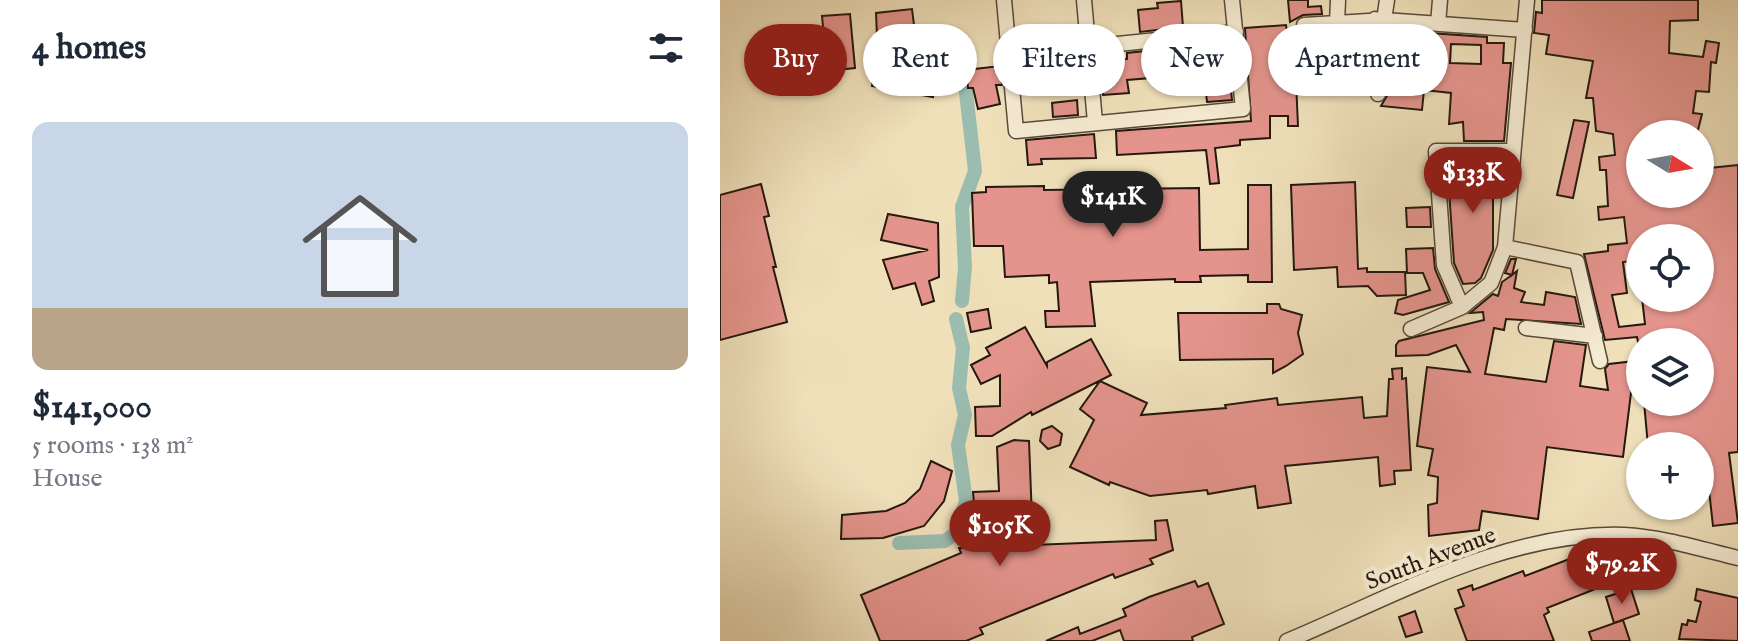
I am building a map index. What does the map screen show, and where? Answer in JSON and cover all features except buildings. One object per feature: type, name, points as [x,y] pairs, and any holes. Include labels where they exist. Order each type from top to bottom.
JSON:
[{"type":"street","points":[[1004,0],[1016,131],[1243,109],[1242,96]]},
{"type":"street","points":[[1084,0],[1086,24]]},
{"type":"street","points":[[1232,0],[1235,24]]},
{"type":"street","points":[[1337,23],[1338,0]]},
{"type":"street","points":[[1380,24],[1387,0]]},
{"type":"street","points":[[1320,24],[1380,19],[1438,24],[1440,0]]},
{"type":"street","points":[[1411,329],[1462,307],[1491,283],[1505,247],[1511,151],[1527,0]]},
{"type":"street","points":[[1448,25],[1525,30]]},
{"type":"street","points":[[1093,96],[1095,122]]},
{"type":"street","points":[[1462,307],[1444,265],[1436,151],[1511,151]]},
{"type":"street","points":[[1505,247],[1577,262],[1600,361]]},
{"type":"street","points":[[1526,328],[1595,336]]},
{"type":"street","name":"South Avenue","points":[[1287,641],[1483,559],[1535,545],[1589,536],[1627,535],[1738,558]]},
{"type":"waterway","points":[[962,301],[965,267],[962,207],[975,171],[966,96]]},
{"type":"waterway","points":[[899,543],[945,541],[957,532],[966,501],[958,445],[965,415],[959,388],[963,348],[956,319]]}]
